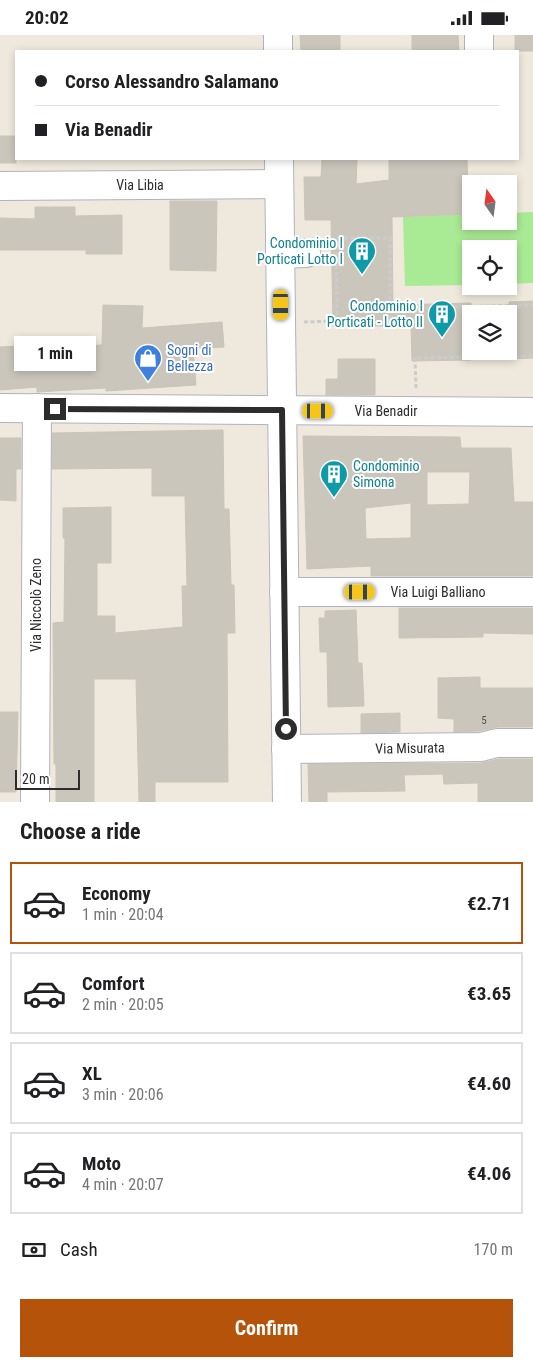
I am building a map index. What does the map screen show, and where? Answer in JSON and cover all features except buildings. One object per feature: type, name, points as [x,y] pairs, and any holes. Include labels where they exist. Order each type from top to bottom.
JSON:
[{"type":"street","points":[[278,35],[278,50]]},
{"type":"street","points":[[479,35],[479,50]]},
{"type":"street","points":[[279,171],[293,254],[282,410],[287,802]]},
{"type":"street","name":"Via Libia","points":[[0,186],[279,171]]},
{"type":"street","name":"Via Benadir","points":[[0,408],[533,412]]},
{"type":"street","name":"Via Niccolò Zeno","points":[[36,802],[37,408]]},
{"type":"street","name":"Via Luigi Balliano","points":[[284,593],[533,592]]},
{"type":"street","name":"Via Misurata","points":[[286,749],[481,747],[497,743],[533,743]]},
{"type":"path","points":[[337,321],[336,239],[390,238],[390,321]]},
{"type":"path","points":[[415,321],[414,307],[533,305]]},
{"type":"path","points":[[416,397],[415,358],[533,356]]},
{"type":"green space","points":[[533,212],[533,283],[517,284],[517,240],[462,240],[462,285],[405,286],[403,217],[462,214],[462,230],[518,230],[518,213]]},
{"type":"place","name":"Condominio I Porticati Lotto I","points":[[362,275]]},
{"type":"place","name":"Condominio I Porticati - Lotto II","points":[[442,338]]},
{"type":"place","name":"Sogni di Bellezza","points":[[148,382]]},
{"type":"place","name":"Condominio Simona","points":[[334,498]]},
{"type":"route","points":[[55,409],[282,410],[286,729]]}]
